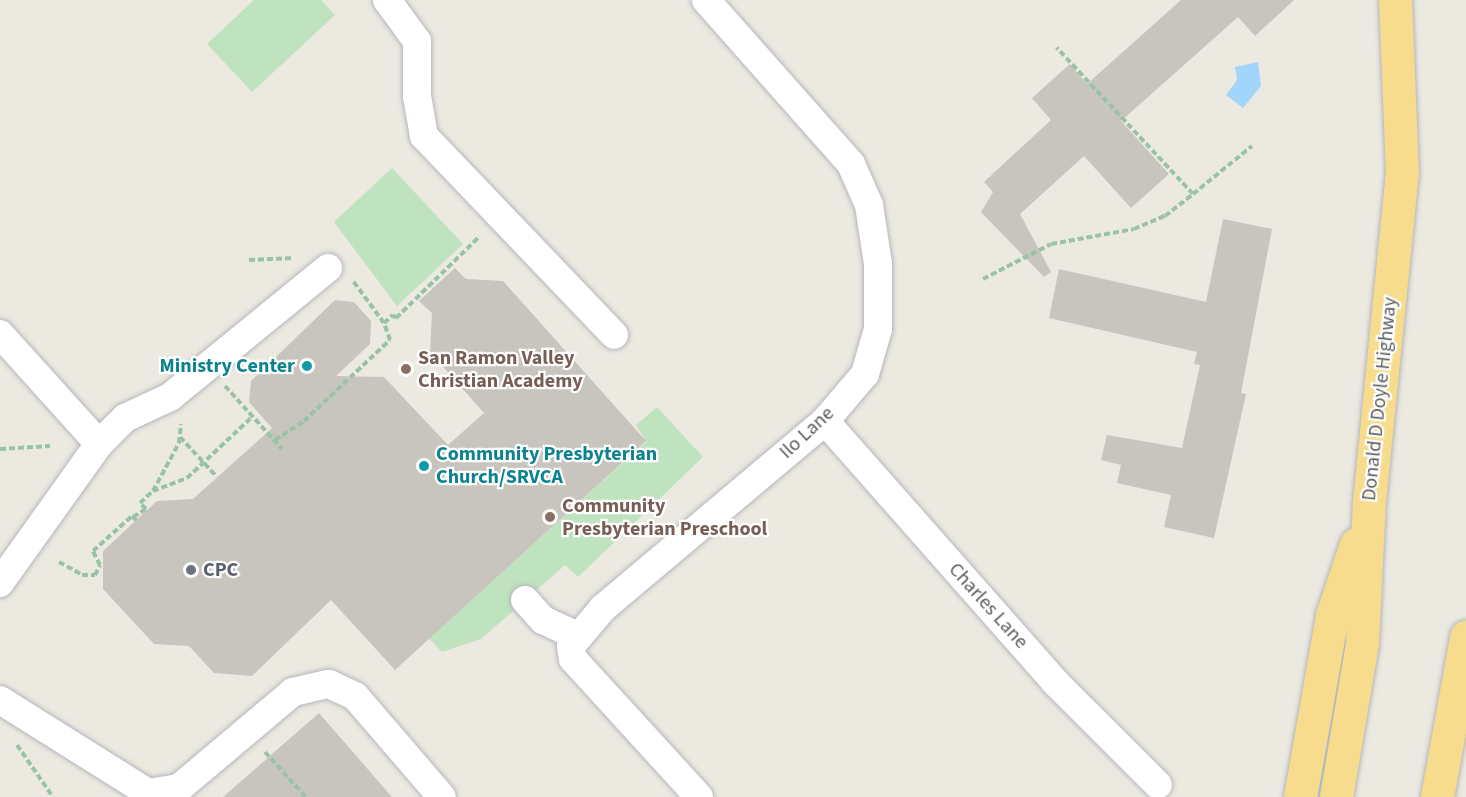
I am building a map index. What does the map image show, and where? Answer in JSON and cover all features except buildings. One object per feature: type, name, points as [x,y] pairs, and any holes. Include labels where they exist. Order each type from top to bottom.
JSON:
[{"type":"highway","name":"Donald D Doyle Highway","points":[[1336,797],[1362,643],[1370,502],[1402,173],[1395,0]]},
{"type":"highway","points":[[1300,797],[1332,615],[1370,502]]},
{"type":"highway","points":[[1437,797],[1466,638]]},
{"type":"street","points":[[387,0],[417,41],[417,96],[424,136],[614,335]]},
{"type":"street","name":"Ilo Lane","points":[[577,636],[603,608],[825,421],[865,374],[878,329],[879,264],[868,205],[852,164],[706,0]]},
{"type":"street","points":[[0,583],[99,444],[125,418],[170,397],[340,274]]},
{"type":"street","points":[[0,334],[99,444]]},
{"type":"street","name":"Charles Lane","points":[[825,421],[1056,683],[1158,785]]},
{"type":"street","points":[[525,600],[543,620],[577,636],[571,646],[573,659],[699,797]]},
{"type":"street","points":[[3,702],[148,793],[179,788],[293,692],[328,684],[355,696],[442,797]]},
{"type":"path","points":[[1057,48],[1193,194]]},
{"type":"path","points":[[983,279],[1051,244],[1134,229],[1165,216],[1252,146]]},
{"type":"path","points":[[384,323],[393,315],[396,318],[500,218]]},
{"type":"path","points":[[274,440],[304,421],[390,340],[384,323],[340,274]]},
{"type":"path","points":[[225,385],[282,449]]},
{"type":"path","points":[[153,491],[187,478],[253,416]]},
{"type":"path","points":[[132,516],[137,518],[146,510],[140,503],[153,491],[180,436],[181,424]]},
{"type":"path","points":[[180,436],[217,477]]},
{"type":"path","points":[[0,449],[50,446]]},
{"type":"path","points":[[132,516],[136,520]]},
{"type":"path","points":[[59,562],[82,575],[95,575],[100,566],[93,551],[132,516]]},
{"type":"path","points":[[3,702],[22,756],[53,797]]},
{"type":"path","points":[[246,732],[306,797]]},
{"type":"green space","points":[[254,0],[321,0],[335,15],[252,92],[207,44]]},
{"type":"green space","points":[[392,168],[463,244],[397,306],[334,222]]},
{"type":"green space","points":[[657,407],[703,457],[578,577],[565,565],[481,639],[442,652],[429,638],[646,442],[636,425]]},
{"type":"water","points":[[1258,62],[1261,86],[1243,108],[1226,95],[1237,80],[1235,67]]},
{"type":"place","name":"Ministry Center","points":[[307,366]]},
{"type":"place","name":"San Ramon Valley Christian Academy","points":[[406,369]]},
{"type":"place","name":"Community Presbyterian Church/SRVCA","points":[[424,466]]},
{"type":"place","name":"Community Presbyterian Preschool","points":[[550,517]]},
{"type":"place","name":"CPC","points":[[191,570]]}]
